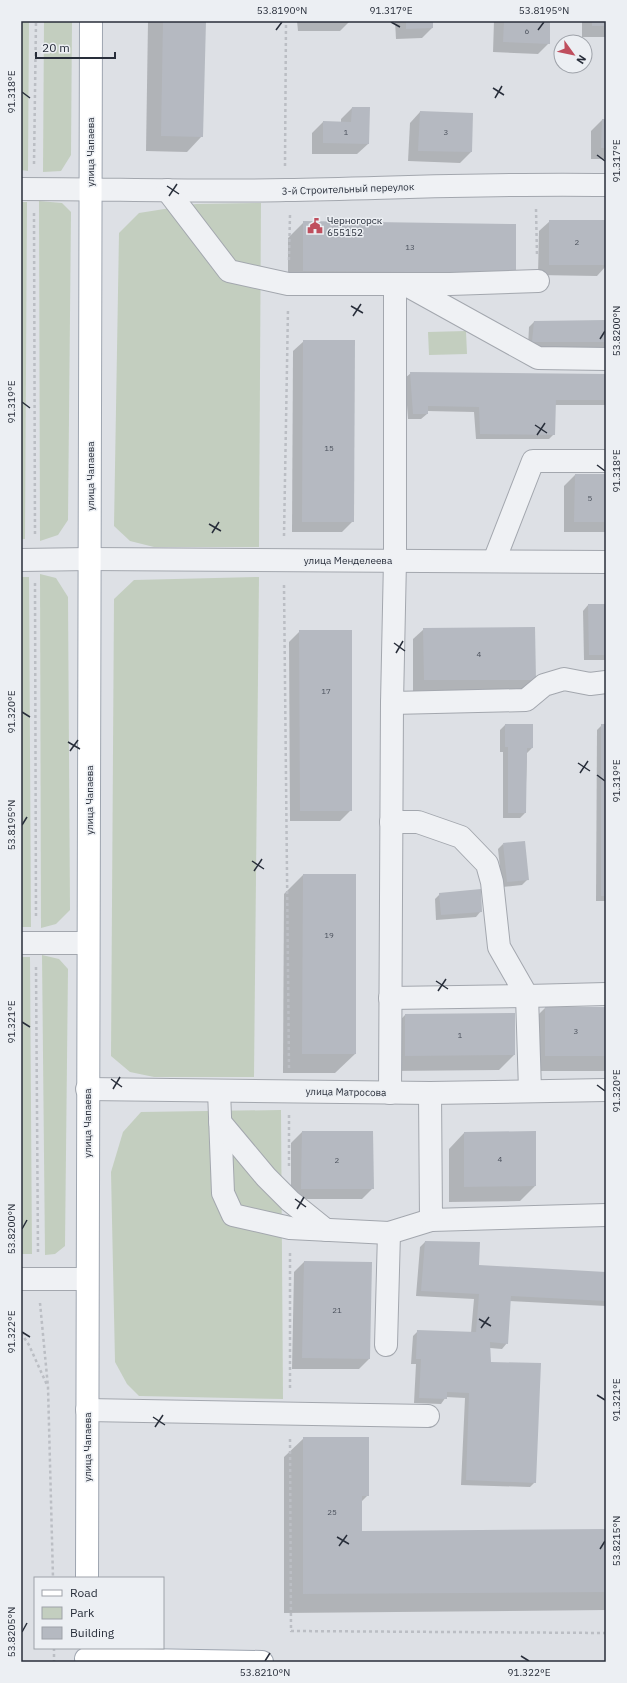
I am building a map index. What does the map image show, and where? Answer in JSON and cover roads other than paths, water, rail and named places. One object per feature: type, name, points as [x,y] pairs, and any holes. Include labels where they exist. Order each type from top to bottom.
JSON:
[{"type":"main road","name":"улица Чапаева","points":[[86,1577],[90,21]]},
{"type":"main road","points":[[86,1656],[262,1662]]},
{"type":"street","name":"3-й Строительный переулок","points":[[28,189],[90,191],[285,190],[535,184],[606,185]]},
{"type":"street","points":[[167,190],[229,271],[288,284],[400,284],[538,281]]},
{"type":"street","points":[[400,284],[538,358],[606,359]]},
{"type":"street","points":[[390,1093],[392,703],[400,284]]},
{"type":"street","points":[[494,561],[533,461],[606,461]]},
{"type":"street","name":"улица Менделеева","points":[[28,560],[395,560],[606,562]]},
{"type":"street","points":[[392,703],[526,700],[544,686],[564,678],[590,684],[606,682]]},
{"type":"street","points":[[392,822],[418,822],[460,837],[487,864],[492,882],[499,947],[528,996],[530,1090]]},
{"type":"street","points":[[28,943],[88,943]]},
{"type":"street","points":[[390,998],[606,994]]},
{"type":"street","name":"улица Матросова","points":[[87,1089],[390,1093],[606,1090]]},
{"type":"street","points":[[219,1091],[224,1193],[233,1215],[290,1228],[389,1233],[431,1220],[606,1215]]},
{"type":"street","points":[[430,1093],[431,1220]]},
{"type":"street","points":[[220,1122],[266,1176],[290,1200],[326,1230]]},
{"type":"street","points":[[386,1345],[389,1233]]},
{"type":"street","points":[[30,1279],[87,1279]]},
{"type":"street","points":[[87,1410],[290,1412],[428,1416]]},
{"type":"place","name":"Черногорск 655152","points":[[315,226]]}]
